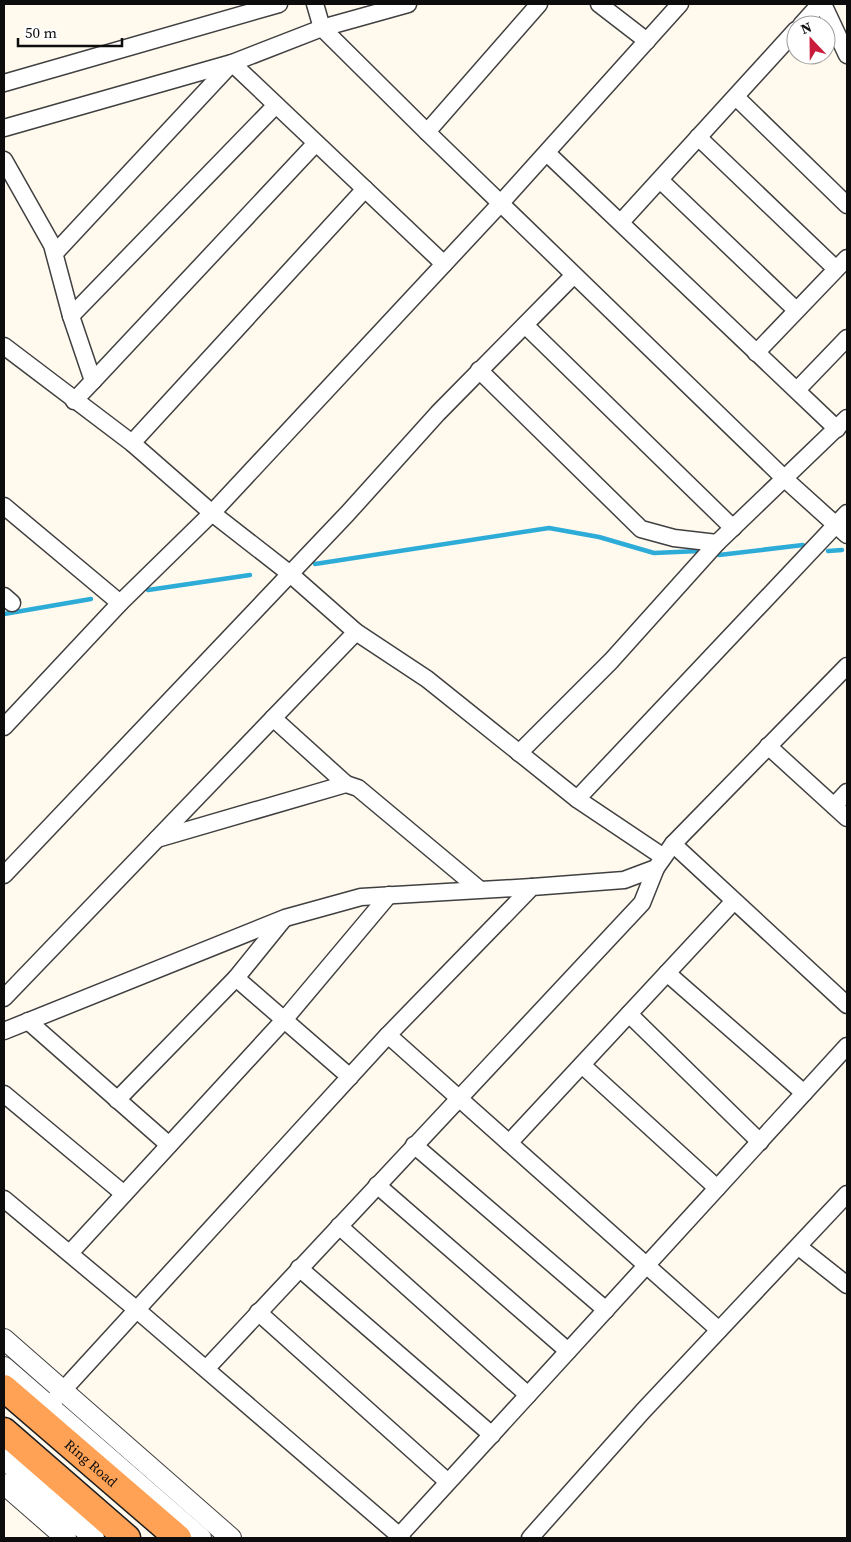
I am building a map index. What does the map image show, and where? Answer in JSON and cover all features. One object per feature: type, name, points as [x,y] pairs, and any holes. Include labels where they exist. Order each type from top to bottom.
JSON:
[{"type":"highway","name":"Ring Road","points":[[4,1388],[178,1538]]},
{"type":"highway","points":[[7,1452],[126,1538]]},
{"type":"street","points":[[4,83],[248,8],[279,4]]},
{"type":"street","points":[[315,4],[322,28],[426,132],[786,480],[843,524],[577,799]]},
{"type":"street","points":[[4,128],[232,63],[322,28],[408,4]]},
{"type":"street","points":[[426,132],[539,4]]},
{"type":"street","points":[[599,4],[647,42]]},
{"type":"street","points":[[4,727],[120,604],[212,513],[547,153],[680,4]]},
{"type":"street","points":[[811,15],[821,4],[847,55]]},
{"type":"street","points":[[621,222],[698,137],[737,98],[786,42]]},
{"type":"street","points":[[232,63],[444,264]]},
{"type":"street","points":[[55,253],[232,63]]},
{"type":"street","points":[[737,98],[847,206]]},
{"type":"street","points":[[71,316],[276,105]]},
{"type":"street","points":[[698,137],[842,263],[756,352]]},
{"type":"street","points":[[74,401],[316,143]]},
{"type":"street","points":[[519,753],[611,661],[718,543],[786,480],[842,424],[797,390],[547,153]]},
{"type":"street","points":[[4,160],[55,253],[71,316],[93,381]]},
{"type":"street","points":[[660,180],[796,310]]},
{"type":"street","points":[[132,443],[365,189]]},
{"type":"street","points":[[4,875],[347,514],[479,370],[574,275]]},
{"type":"street","points":[[525,325],[733,528]]},
{"type":"street","points":[[797,390],[847,338]]},
{"type":"street","points":[[4,346],[74,401],[132,443],[212,513],[289,573],[356,632],[426,679],[577,799],[734,901],[845,997]]},
{"type":"street","points":[[479,370],[641,529],[674,538],[718,543]]},
{"type":"street","points":[[4,506],[120,604]]},
{"type":"street","points":[[4,998],[356,632]]},
{"type":"street","points":[[4,1030],[285,918],[360,897],[624,880],[664,856],[847,666]]},
{"type":"street","points":[[273,718],[346,784],[358,788],[478,889]]},
{"type":"street","points":[[768,746],[847,818]]},
{"type":"street","points":[[155,840],[346,784]]},
{"type":"street","points":[[834,806],[847,792]]},
{"type":"street","points":[[206,1369],[642,903],[664,856]]},
{"type":"street","points":[[48,1406],[388,1035],[532,887]]},
{"type":"street","points":[[70,1253],[284,1020],[389,895]]},
{"type":"street","points":[[509,1143],[734,901]]},
{"type":"street","points":[[117,1100],[236,978],[285,918]]},
{"type":"street","points":[[668,973],[804,1093]]},
{"type":"street","points":[[236,978],[350,1077]]},
{"type":"street","points":[[629,1014],[760,1142]]},
{"type":"street","points":[[28,1021],[169,1145]]},
{"type":"street","points":[[388,1035],[719,1330]]},
{"type":"street","points":[[4,1198],[138,1310],[401,1537],[448,1482],[847,1046]]},
{"type":"street","points":[[582,1064],[717,1188]]},
{"type":"street","points":[[4,1094],[124,1194]]},
{"type":"street","points":[[414,1145],[606,1310]]},
{"type":"street","points":[[377,1185],[568,1351]]},
{"type":"street","points":[[530,1538],[719,1330],[847,1194]]},
{"type":"street","points":[[339,1226],[528,1395]]},
{"type":"street","points":[[799,1247],[847,1285]]},
{"type":"street","points":[[299,1268],[492,1435]]},
{"type":"street","points":[[258,1312],[448,1482]]},
{"type":"street","points":[[4,1339],[231,1538]]},
{"type":"street","points":[[4,1367],[201,1538]]},
{"type":"street","points":[[7,1452],[94,1538]]},
{"type":"street","points":[[4,1484],[66,1538]]},
{"type":"waterway","points":[[315,564],[549,528],[599,537],[654,553],[699,551]]},
{"type":"waterway","points":[[719,555],[803,545]]},
{"type":"waterway","points":[[828,551],[842,550]]},
{"type":"waterway","points":[[148,590],[250,575]]},
{"type":"waterway","points":[[4,614],[91,599]]}]
